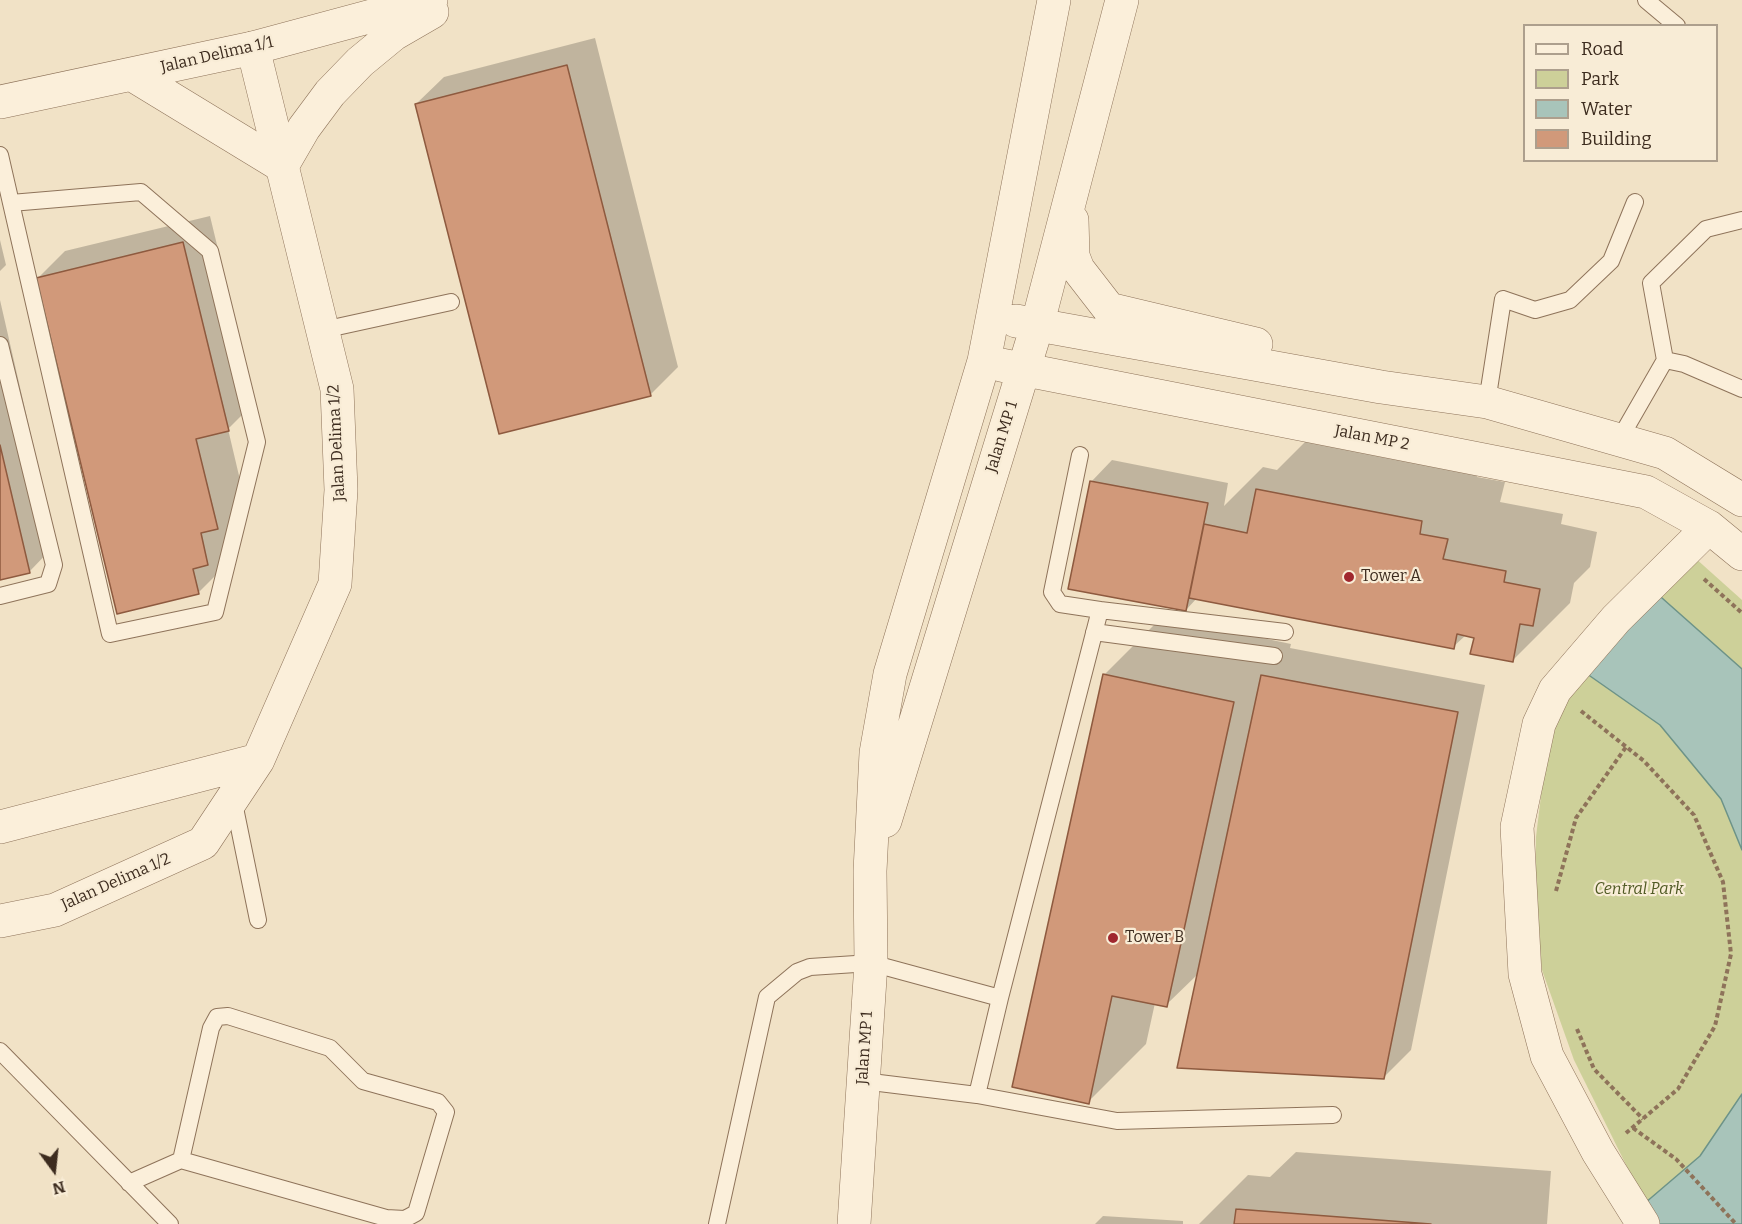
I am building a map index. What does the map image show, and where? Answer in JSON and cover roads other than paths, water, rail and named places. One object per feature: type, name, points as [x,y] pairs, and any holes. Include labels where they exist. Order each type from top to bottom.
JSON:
[{"type":"street","name":"Jalan Delima 1/1","points":[[0,102],[253,48],[431,0]]},
{"type":"street","points":[[131,74],[282,166],[310,119],[330,93],[360,62],[394,34],[454,0]]},
{"type":"street","name":"Jalan MP 1","points":[[854,1224],[871,963],[870,871],[876,753],[890,674],[984,361],[1054,0]]},
{"type":"street","name":"Jalan MP 1","points":[[870,871],[1037,326],[1122,0]]},
{"type":"street","name":"Jalan Delima 1/2","points":[[0,921],[55,909],[203,843],[229,783],[258,760],[335,584],[341,490],[337,388],[253,48]]},
{"type":"street","points":[[1070,198],[1073,256],[1078,269],[1109,309],[1283,350],[1381,387]]},
{"type":"street","points":[[994,316],[1037,326],[1381,387],[1487,402],[1665,453],[1742,500]]},
{"type":"street","name":"Jalan MP 2","points":[[984,361],[1646,492],[1709,527],[1742,554]]},
{"type":"street","points":[[1643,1224],[1598,1152],[1546,1056],[1525,974],[1517,827],[1539,724],[1555,690],[1616,619],[1709,527]]},
{"type":"street","points":[[0,827],[229,783]]},
{"type":"lane","points":[[1646,0],[1675,24]]},
{"type":"lane","points":[[0,154],[11,203],[110,634],[214,612],[257,442],[210,250],[141,192],[11,203]]},
{"type":"lane","points":[[1487,402],[1503,299],[1535,310],[1570,300],[1611,261],[1635,202]]},
{"type":"lane","points":[[1619,440],[1665,360],[1651,282],[1706,228],[1742,220]]},
{"type":"lane","points":[[323,330],[451,302]]},
{"type":"lane","points":[[0,345],[54,565],[48,584],[0,596]]},
{"type":"lane","points":[[1665,360],[1684,364],[1742,389]]},
{"type":"lane","points":[[1080,455],[1052,592],[1060,604],[1285,632]]},
{"type":"lane","points":[[977,1095],[1100,610]]},
{"type":"lane","points":[[1094,632],[1274,656]]},
{"type":"lane","points":[[229,783],[258,920]]},
{"type":"lane","points":[[717,1224],[767,997],[797,972],[810,967],[871,963],[1000,998]]},
{"type":"lane","points":[[129,1183],[181,1160],[386,1218],[405,1219],[416,1213],[446,1112],[438,1102],[363,1080],[330,1048],[228,1016],[217,1017],[211,1028],[181,1160]]},
{"type":"lane","points":[[0,1051],[170,1224]]},
{"type":"lane","points":[[863,1081],[977,1095],[1117,1121],[1333,1115]]},
{"type":"water","points":[[1653,590],[1742,669],[1742,850],[1721,799],[1660,725],[1580,669]]},
{"type":"water","points":[[1742,1094],[1742,1224],[1651,1224],[1645,1203],[1700,1156]]},
{"type":"place","name":"Tower A","points":[[1349,577]]},
{"type":"place","name":"Tower B","points":[[1113,938]]},
{"type":"park label","name":"Central Park","points":[[1639,890]]}]
